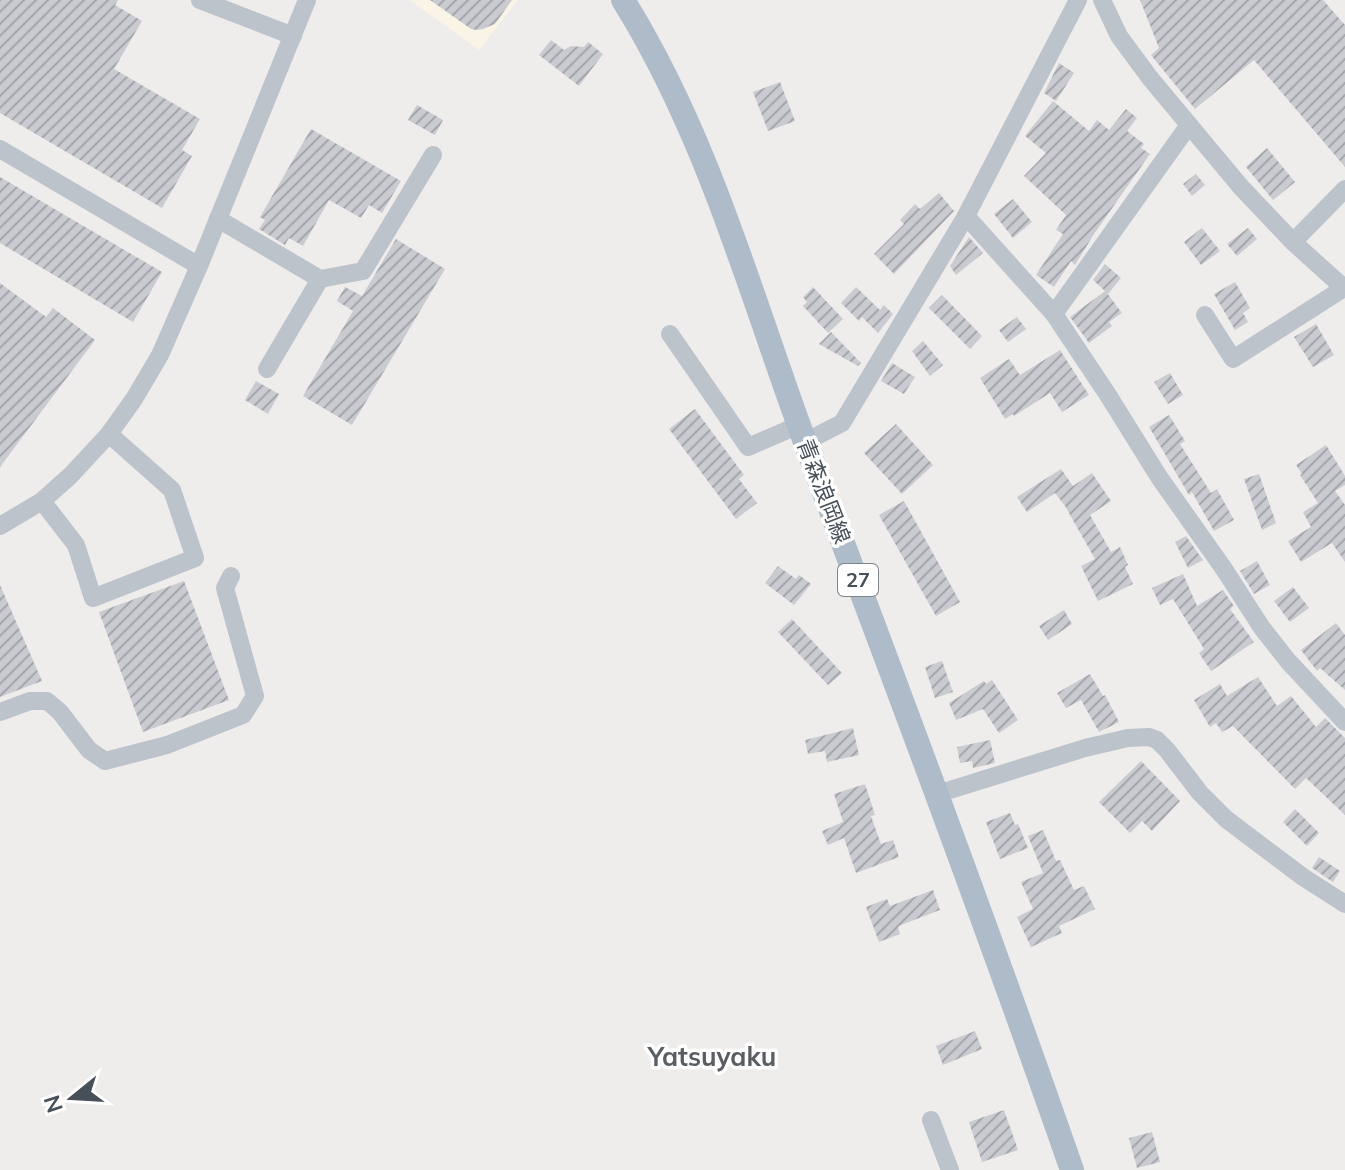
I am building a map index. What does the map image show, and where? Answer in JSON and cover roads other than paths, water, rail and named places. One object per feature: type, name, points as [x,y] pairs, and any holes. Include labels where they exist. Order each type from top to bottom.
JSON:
[{"type":"main road","name":"青森浪岡線","points":[[623,0],[668,79],[728,224],[1072,1170]]},
{"type":"street","points":[[200,0],[293,36]]},
{"type":"street","points":[[0,526],[42,501],[71,475],[109,434],[160,355],[307,0]]},
{"type":"street","points":[[670,334],[748,447],[842,423],[966,216],[1078,0]]},
{"type":"street","points":[[1102,0],[1119,36],[1150,78],[1240,186],[1293,242],[1344,288],[1233,359],[1205,315]]},
{"type":"street","points":[[1054,314],[1189,125]]},
{"type":"street","points":[[0,149],[199,266]]},
{"type":"street","points":[[218,219],[320,279],[363,271],[433,155]]},
{"type":"street","points":[[1293,242],[1345,189]]},
{"type":"street","points":[[966,216],[1054,314],[1159,477],[1262,628],[1345,722]]},
{"type":"street","points":[[267,369],[320,279]]},
{"type":"street","points":[[42,501],[76,545],[93,598],[195,558],[172,490],[109,434]]},
{"type":"street","points":[[0,712],[30,701],[47,701],[60,712],[89,750],[105,761],[167,745],[243,715],[255,696],[225,588],[231,576]]},
{"type":"street","points":[[937,794],[1073,751],[1128,738],[1149,737],[1167,750],[1200,793],[1226,819],[1303,877],[1345,904]]},
{"type":"street","points":[[931,1120],[950,1170]]},
{"type":"district","name":"Yatsuyaku","points":[[712,1057]]}]
